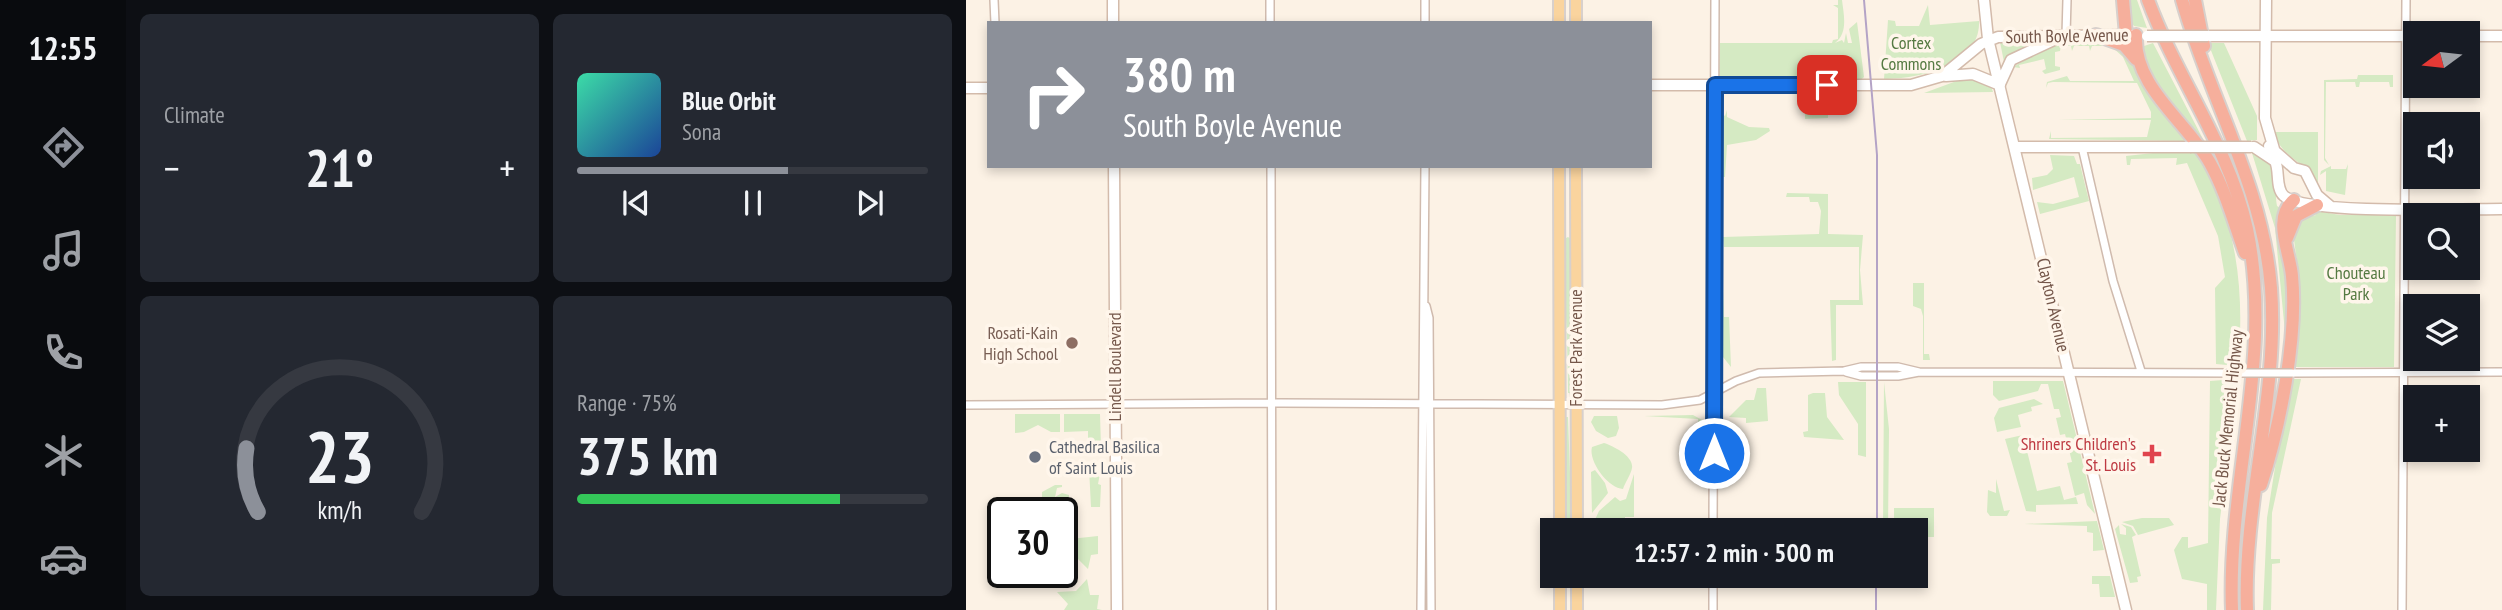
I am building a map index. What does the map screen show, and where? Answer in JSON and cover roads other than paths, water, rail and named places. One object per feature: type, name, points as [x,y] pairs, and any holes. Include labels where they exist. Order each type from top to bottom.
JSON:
[{"type":"highway","points":[[2123,0],[2137,35],[2140,64]]},
{"type":"highway","name":"Jack Buck Memorial Highway","points":[[2182,0],[2195,45],[2255,197],[2265,242],[2271,289],[2270,359],[2252,507],[2247,610]]},
{"type":"highway","points":[[2195,0],[2218,101]]},
{"type":"highway","name":"Jack Buck Memorial Highway","points":[[2148,1],[2226,161],[2241,206],[2254,274],[2255,357],[2234,531],[2232,610]]},
{"type":"highway","points":[[2096,35],[2124,45],[2140,64],[2158,96],[2194,138],[2211,165],[2254,274]]},
{"type":"highway","points":[[2252,507],[2271,448],[2291,336],[2293,289],[2283,213],[2296,200]]},
{"type":"highway","points":[[2287,238],[2290,225],[2296,216],[2317,205]]},
{"type":"main road","points":[[1559,0],[1559,21]]},
{"type":"main road","points":[[1576,0],[1576,21]]},
{"type":"main road","name":"Forest Park Avenue","points":[[1559,168],[1560,518]]},
{"type":"main road","name":"Forest Park Avenue","points":[[1576,168],[1577,518]]},
{"type":"main road","points":[[1560,588],[1560,610]]},
{"type":"main road","points":[[1577,588],[1577,610]]},
{"type":"street","points":[[994,0],[995,21]]},
{"type":"street","points":[[1113,0],[1113,21]]},
{"type":"street","points":[[1270,0],[1270,21]]},
{"type":"street","points":[[1425,0],[1425,21]]},
{"type":"street","points":[[1713,518],[1715,0]]},
{"type":"street","name":"Clayton Avenue","points":[[1984,0],[1988,39],[2126,610]]},
{"type":"street","points":[[1942,76],[1973,74],[2000,85],[2004,70],[2011,60],[2033,47],[2066,35],[2067,0]]},
{"type":"street","points":[[2266,0],[2265,118],[2274,149]]},
{"type":"street","points":[[2406,0],[2408,21]]},
{"type":"street","name":"South Boyle Avenue","points":[[1652,85],[1909,85],[1942,76],[1988,39],[2010,35],[2403,36]]},
{"type":"street","points":[[2480,36],[2502,36]]},
{"type":"street","points":[[966,88],[987,88]]},
{"type":"street","points":[[2404,203],[2408,98]]},
{"type":"street","points":[[2015,147],[2266,145],[2294,167],[2305,171],[2317,195],[2333,208]]},
{"type":"street","points":[[2081,147],[2113,281],[2141,371]]},
{"type":"street","points":[[2253,147],[2272,157],[2280,176],[2282,193],[2296,200],[2333,208],[2403,209]]},
{"type":"street","points":[[2280,176],[2294,167]]},
{"type":"street","name":"Lindell Boulevard","points":[[1114,168],[1116,610]]},
{"type":"street","points":[[1271,168],[1272,610]]},
{"type":"street","points":[[1420,610],[1425,404],[1425,168]]},
{"type":"street","points":[[2296,200],[2306,195],[2311,185]]},
{"type":"street","points":[[2480,209],[2502,209]]},
{"type":"street","points":[[2402,610],[2404,280]]},
{"type":"street","points":[[966,405],[1679,404],[1714,393],[1759,373],[1844,371],[1861,367],[1905,368],[1919,372],[2502,372]]},
{"type":"street","points":[[1425,404],[1431,610]]},
{"type":"street","points":[[1713,588],[1713,610]]},
{"type":"tram line","points":[[1864,0],[1877,155],[1877,518]]},
{"type":"tram line","points":[[1876,588],[1876,610]]},
{"type":"place","name":"Rosati-Kain High School","points":[[1072,343]]},
{"type":"place","name":"Shriners Children's St. Louis","points":[[2152,454]]},
{"type":"place","name":"Cathedral Basilica of Saint Louis","points":[[1035,457]]},
{"type":"park label","name":"Cortex Commons","points":[[1911,53]]},
{"type":"park label","name":"Chouteau Park","points":[[2356,283]]}]
